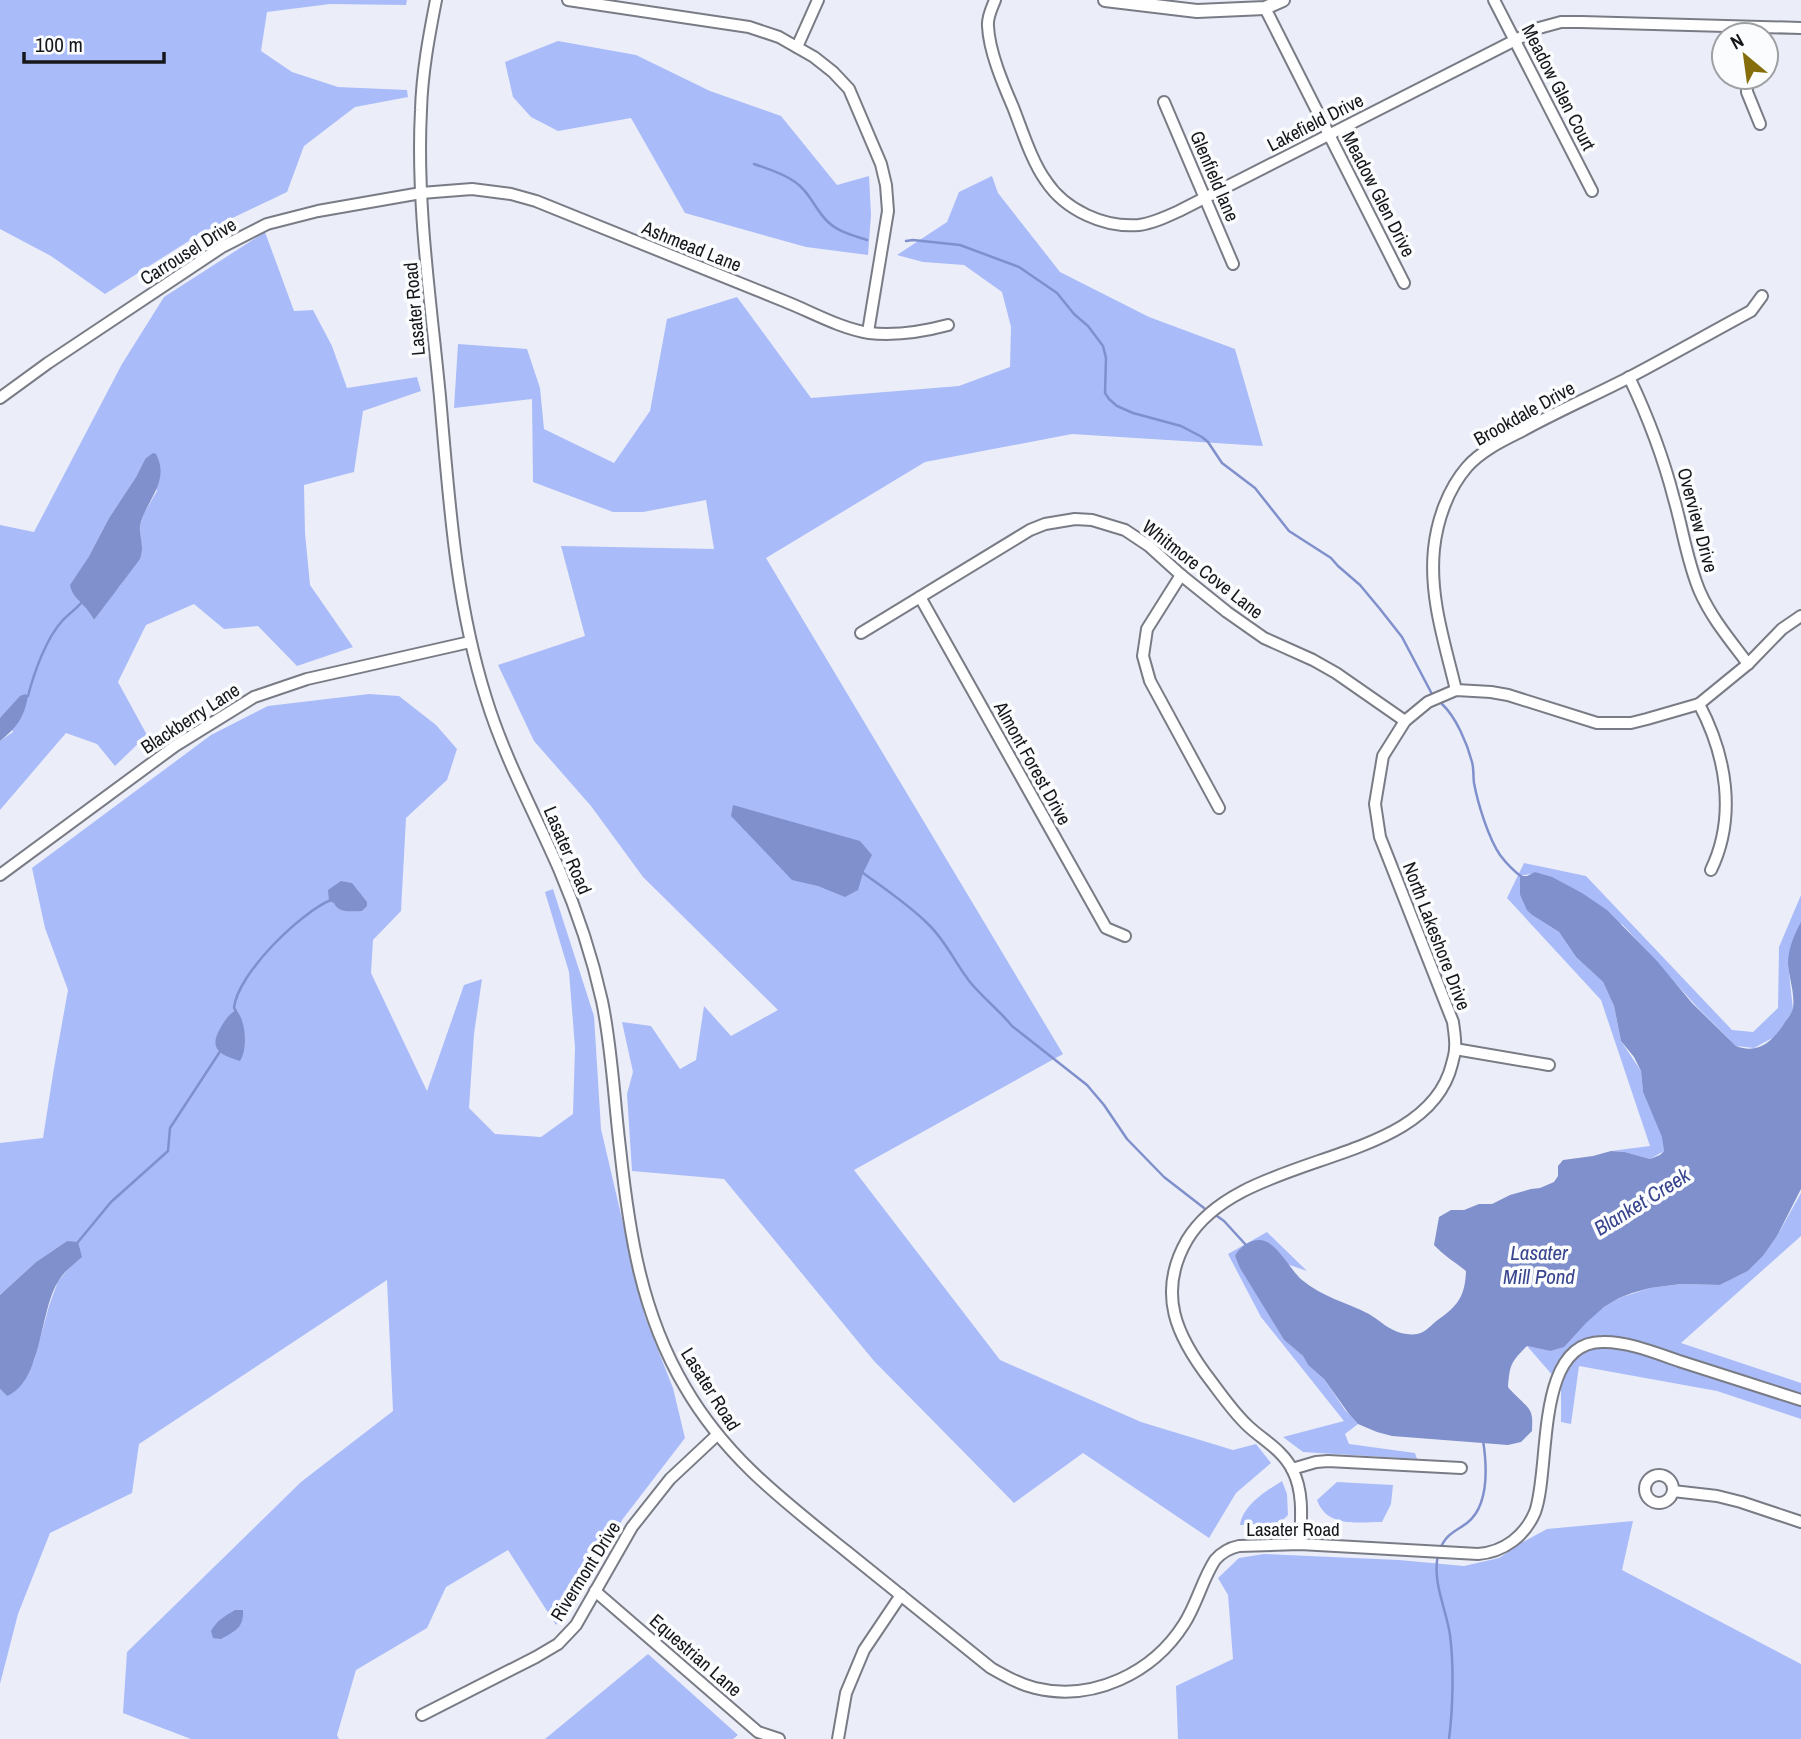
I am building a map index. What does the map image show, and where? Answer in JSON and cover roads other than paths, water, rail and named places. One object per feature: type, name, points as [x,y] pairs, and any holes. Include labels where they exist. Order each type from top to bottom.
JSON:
[{"type":"main road","points":[[1105,0],[1196,11],[1265,8],[1283,0]]},
{"type":"street","name":"Lasater Road","points":[[436,0],[422,98],[421,193],[453,542],[470,642],[499,737],[567,890],[592,963],[606,1024],[621,1162],[642,1288],[672,1364],[696,1406],[743,1464],[769,1489],[991,1668],[1036,1688],[1072,1692],[1122,1679],[1153,1660],[1185,1623],[1211,1565],[1226,1550],[1239,1546],[1300,1544],[1487,1554],[1515,1540],[1529,1524],[1537,1506],[1555,1381],[1567,1359],[1585,1346],[1601,1342],[1646,1350],[1801,1400]]},
{"type":"street","points":[[568,0],[749,27],[779,37],[814,57],[849,89],[881,164],[886,185],[888,211],[868,332]]},
{"type":"street","points":[[797,47],[818,0]]},
{"type":"street","name":"Lakefield Drive","points":[[995,0],[987,23],[992,49],[1044,179],[1058,197],[1079,211],[1105,222],[1137,225],[1157,221],[1205,198],[1539,28],[1561,22],[1710,29]]},
{"type":"street","name":"Meadow Glen Court","points":[[1494,0],[1592,191]]},
{"type":"street","name":"Meadow Glen Drive","points":[[1265,8],[1404,283]]},
{"type":"street","name":"Lakefield Drive","points":[[1780,29],[1801,28]]},
{"type":"street","points":[[1747,91],[1760,124]]},
{"type":"street","name":"Glenfield lane","points":[[1164,102],[1233,264]]},
{"type":"street","name":"Ashmead Lane","points":[[421,193],[472,189],[511,194],[536,201],[845,327],[895,335],[948,325]]},
{"type":"street","name":"Carrousel Drive","points":[[0,398],[222,247],[267,224],[318,211],[421,193]]},
{"type":"street","name":"Brookdale Drive","points":[[1456,690],[1438,615],[1433,569],[1438,527],[1449,495],[1463,473],[1478,457],[1547,417],[1629,377],[1751,311],[1762,296]]},
{"type":"street","name":"Overview Drive","points":[[1629,377],[1658,441],[1687,554],[1700,592],[1716,621],[1748,664]]},
{"type":"street","name":"Whitmore Cove Lane","points":[[861,633],[1030,530],[1045,524],[1075,519],[1108,524],[1125,530],[1149,546],[1227,612],[1264,638],[1336,673],[1405,721]]},
{"type":"street","points":[[1181,575],[1147,629],[1143,656],[1150,681],[1219,808]]},
{"type":"street","name":"Almont Forest Drive","points":[[920,597],[1106,928],[1125,936]]},
{"type":"street","points":[[1456,690],[1508,695],[1597,723],[1614,724],[1647,719],[1699,704],[1801,615]]},
{"type":"street","name":"Blackberry Lane","points":[[0,875],[175,746],[254,697],[307,679],[470,642]]},
{"type":"street","name":"North Lakeshore Drive","points":[[1300,1544],[1300,1492],[1292,1469],[1278,1450],[1259,1436],[1233,1409],[1189,1351],[1178,1328],[1173,1305],[1173,1277],[1187,1241],[1202,1220],[1225,1201],[1402,1127],[1429,1106],[1446,1082],[1455,1049],[1453,1022],[1380,836],[1375,804],[1383,756],[1405,721],[1428,702],[1456,690]]},
{"type":"street","points":[[1699,704],[1720,755],[1726,793],[1724,837],[1711,870]]},
{"type":"street","points":[[1455,1049],[1549,1065]]},
{"type":"street","name":"Rivermont Drive","points":[[422,1715],[558,1644],[576,1625],[632,1527],[670,1479],[717,1435]]},
{"type":"street","points":[[1292,1469],[1328,1461],[1461,1468]]},
{"type":"street","points":[[1673,1491],[1729,1499],[1801,1522]]},
{"type":"street","name":"Equestrian Lane","points":[[594,1591],[755,1735],[779,1739]]},
{"type":"street","points":[[838,1739],[846,1693],[864,1650],[901,1595]]},
{"type":"water","points":[[153,453],[160,464],[161,474],[140,526],[140,559],[94,620],[73,594],[70,585],[145,459]]},
{"type":"water","points":[[25,694],[28,696],[22,716],[0,741],[0,718]]},
{"type":"water","points":[[733,805],[860,841],[872,855],[858,890],[845,897],[818,886],[792,880],[731,816]]},
{"type":"water","name":"Lasater Mill Pond","points":[[1535,872],[1552,877],[1607,910],[1657,961],[1692,1003],[1736,1046],[1744,1048],[1759,1047],[1771,1040],[1792,1012],[1793,997],[1788,958],[1801,922],[1801,1189],[1777,1236],[1748,1271],[1720,1285],[1681,1284],[1632,1293],[1604,1307],[1564,1347],[1550,1351],[1527,1346],[1512,1365],[1508,1387],[1532,1415],[1532,1431],[1521,1442],[1508,1445],[1392,1436],[1377,1432],[1358,1424],[1324,1379],[1284,1340],[1240,1268],[1235,1256],[1239,1250],[1253,1241],[1267,1242],[1302,1280],[1318,1291],[1369,1314],[1397,1332],[1417,1334],[1452,1309],[1460,1299],[1464,1287],[1466,1271],[1434,1245],[1439,1217],[1451,1210],[1492,1204],[1510,1195],[1554,1182],[1558,1176],[1558,1166],[1563,1160],[1611,1151],[1650,1159],[1664,1151],[1662,1137],[1643,1092],[1641,1071],[1621,1041],[1614,1006],[1603,982],[1576,957],[1559,932],[1527,910],[1520,895],[1520,876]]},
{"type":"water","points":[[341,881],[352,883],[367,902],[362,911],[342,910],[329,901],[328,890]]},
{"type":"water","points":[[236,1010],[245,1035],[240,1061],[221,1053],[216,1045],[221,1027],[227,1017]]},
{"type":"water","points":[[67,1241],[78,1242],[82,1257],[59,1280],[52,1293],[28,1376],[19,1388],[7,1396],[0,1389],[0,1295],[36,1262]]},
{"type":"water","points":[[235,1610],[243,1610],[238,1628],[221,1639],[213,1638],[211,1631],[216,1624]]},
{"type":"waterway","points":[[754,164],[790,179],[804,190],[831,225],[867,240]]},
{"type":"waterway","points":[[906,241],[960,245],[1019,267],[1057,293],[1103,346],[1106,358],[1105,393],[1109,399],[1133,413],[1181,426],[1208,442],[1222,463],[1255,488],[1289,531],[1331,558],[1360,585],[1402,637],[1433,696]]},
{"type":"waterway","points":[[28,696],[51,636],[83,601]]},
{"type":"waterway","points":[[1442,704],[1456,723],[1467,747],[1473,765],[1478,801],[1491,839],[1502,858],[1523,878]]},
{"type":"waterway","points":[[863,873],[928,924],[970,982],[1012,1026],[1087,1085],[1127,1139],[1164,1177],[1204,1208]]},
{"type":"waterway","points":[[236,1011],[234,1008],[238,994],[258,962],[288,930],[331,900]]},
{"type":"waterway","points":[[78,1242],[111,1202],[168,1151],[170,1128],[221,1050]]},
{"type":"waterway","points":[[1217,1216],[1246,1245]]},
{"type":"waterway","name":"Blanket Creek","points":[[1440,1549],[1448,1536],[1467,1523],[1480,1506],[1486,1473],[1483,1440]]},
{"type":"waterway","name":"Blanket Creek","points":[[1438,1555],[1438,1585],[1450,1635],[1452,1660],[1449,1739]]}]
